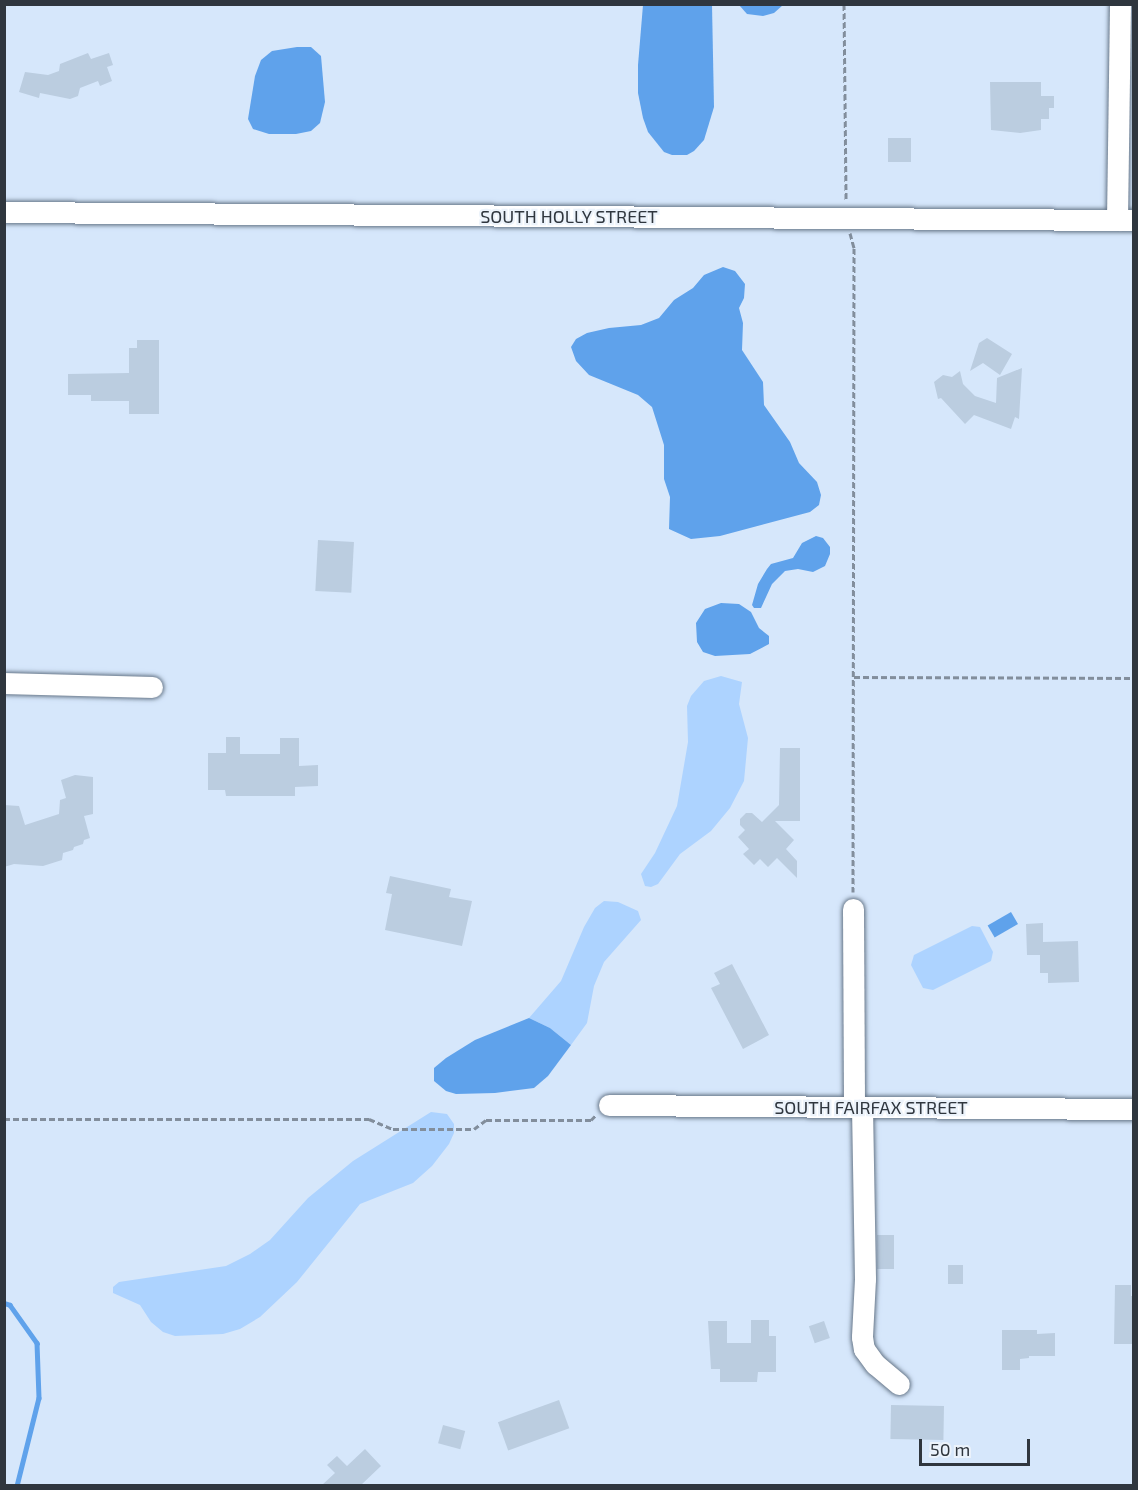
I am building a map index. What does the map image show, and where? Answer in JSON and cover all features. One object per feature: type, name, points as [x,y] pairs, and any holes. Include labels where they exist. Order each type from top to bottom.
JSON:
[{"type":"street","points":[[1120,4],[1125,220]]},
{"type":"street","name":"SOUTH HOLLY STREET","points":[[4,212],[1125,220]]},
{"type":"street","points":[[4,683],[152,687]]},
{"type":"street","points":[[853,909],[865,1279],[862,1336],[864,1349],[875,1364],[899,1384]]},
{"type":"street","name":"SOUTH FAIRFAX STREET","points":[[609,1105],[1134,1109]]},
{"type":"path","points":[[844,4],[847,217],[854,248],[853,909]]},
{"type":"path","points":[[854,677],[1134,678]]},
{"type":"path","points":[[4,1119],[369,1119],[393,1129],[470,1129],[486,1120],[591,1120],[609,1105]]},
{"type":"path","points":[[4,1383],[4,1392]]},
{"type":"shaded area","points":[[721,676],[742,682],[739,704],[748,738],[744,781],[730,808],[711,831],[680,854],[658,884],[651,887],[645,886],[641,874],[655,853],[677,806],[688,742],[687,706],[691,696],[704,681]]},
{"type":"shaded area","points":[[604,901],[618,902],[638,911],[641,920],[604,962],[594,986],[587,1023],[571,1045],[550,1028],[529,1018],[561,981],[584,927],[595,908]]},
{"type":"shaded area","points":[[972,926],[980,927],[993,952],[991,961],[933,990],[923,988],[911,965],[914,955]]},
{"type":"shaded area","points":[[431,1112],[447,1114],[454,1124],[454,1133],[449,1144],[432,1166],[413,1183],[360,1204],[297,1282],[260,1317],[240,1329],[223,1334],[175,1336],[163,1332],[151,1322],[140,1305],[113,1293],[113,1287],[119,1282],[226,1266],[250,1254],[270,1240],[308,1198],[353,1161]]},
{"type":"water","points":[[643,5],[712,5],[714,107],[704,140],[687,155],[672,155],[664,152],[648,132],[643,118],[638,93],[638,65]]},
{"type":"water","points":[[739,5],[783,5],[774,13],[763,16],[747,14]]},
{"type":"water","points":[[311,47],[321,56],[325,102],[320,123],[311,131],[296,134],[269,134],[253,129],[248,119],[255,76],[261,60],[272,51]]},
{"type":"water","points":[[723,267],[735,271],[745,284],[744,298],[739,308],[743,323],[742,350],[763,382],[764,405],[790,442],[799,463],[817,482],[821,495],[819,505],[810,512],[720,536],[691,539],[669,529],[670,497],[664,479],[664,445],[652,407],[638,395],[589,375],[576,361],[571,347],[576,339],[587,333],[641,325],[659,318],[674,300],[693,288],[704,275]]},
{"type":"water","points":[[816,536],[823,538],[830,547],[825,566],[813,572],[798,569],[785,571],[772,584],[761,608],[754,608],[752,605],[758,584],[771,564],[793,558],[802,543]]},
{"type":"water","points":[[721,603],[739,604],[751,612],[759,628],[769,636],[769,644],[750,654],[715,656],[703,652],[697,642],[696,623],[705,609]]},
{"type":"water","points":[[1011,912],[1018,924],[995,938],[988,926]]},
{"type":"water","points":[[529,1018],[550,1028],[571,1045],[548,1076],[534,1088],[495,1093],[456,1094],[446,1091],[434,1081],[434,1068],[446,1058],[475,1040]]},
{"type":"building","points":[[88,53],[91,59],[109,53],[113,65],[107,67],[112,81],[100,86],[98,81],[80,88],[78,96],[70,99],[40,93],[39,98],[19,92],[25,72],[48,75],[59,71],[60,64]]},
{"type":"building","points":[[990,82],[1041,82],[1041,96],[1054,96],[1054,108],[1049,108],[1049,119],[1041,119],[1041,130],[1020,133],[991,130]]},
{"type":"building","points":[[888,138],[911,138],[911,162],[888,162]]},
{"type":"building","points":[[987,338],[1012,354],[1000,375],[983,363],[970,371],[979,343]]},
{"type":"building","points":[[137,340],[159,340],[159,414],[129,414],[129,401],[91,401],[91,395],[68,395],[68,374],[129,373],[129,348],[137,348]]},
{"type":"building","points":[[1022,368],[1019,419],[1015,417],[1011,429],[974,415],[965,424],[941,398],[938,399],[934,382],[943,375],[952,377],[960,371],[963,384],[975,396],[996,403],[997,378]]},
{"type":"building","points":[[318,540],[354,542],[351,593],[315,591]]},
{"type":"building","points":[[226,737],[240,737],[240,754],[280,754],[280,738],[299,738],[299,766],[318,765],[318,786],[295,787],[295,796],[226,796],[225,790],[208,790],[208,753],[226,753]]},
{"type":"building","points":[[780,748],[800,748],[800,821],[775,821],[794,840],[786,849],[797,861],[797,878],[777,858],[768,867],[760,859],[754,865],[743,854],[749,849],[738,837],[745,830],[740,825],[740,819],[746,813],[752,813],[762,822],[779,805]]},
{"type":"building","points":[[75,775],[93,777],[93,814],[84,816],[90,838],[74,847],[73,850],[63,853],[62,860],[43,866],[14,864],[4,867],[4,805],[19,806],[25,825],[59,814],[60,800],[66,798],[61,780]]},
{"type":"building","points":[[390,876],[451,889],[449,897],[472,901],[462,946],[385,930],[392,894],[386,893]]},
{"type":"building","points":[[1043,923],[1043,942],[1078,941],[1079,982],[1048,983],[1048,973],[1040,973],[1040,955],[1027,955],[1026,924]]},
{"type":"building","points":[[732,964],[769,1035],[743,1049],[711,988],[720,984],[714,973]]},
{"type":"building","points":[[877,1235],[894,1235],[894,1269],[877,1269]]},
{"type":"building","points":[[948,1265],[963,1265],[963,1284],[948,1284]]},
{"type":"building","points":[[1115,1285],[1131,1285],[1131,1296],[1134,1296],[1134,1344],[1114,1344]]},
{"type":"building","points":[[751,1320],[769,1320],[769,1336],[776,1336],[776,1372],[758,1372],[757,1382],[720,1382],[720,1369],[711,1369],[708,1321],[727,1321],[727,1343],[751,1343]]},
{"type":"building","points":[[824,1321],[830,1338],[815,1343],[809,1326]]},
{"type":"building","points":[[1002,1330],[1037,1330],[1037,1334],[1055,1333],[1055,1356],[1029,1356],[1029,1358],[1020,1359],[1020,1370],[1002,1370]]},
{"type":"building","points":[[559,1400],[569,1428],[508,1450],[498,1422]]},
{"type":"building","points":[[891,1405],[944,1406],[943,1440],[890,1439]]},
{"type":"building","points":[[443,1425],[465,1431],[460,1449],[438,1443]]},
{"type":"building","points":[[365,1449],[381,1466],[361,1485],[322,1485],[335,1473],[327,1465],[337,1456],[347,1466]]},
{"type":"waterway","points":[[4,1303],[10,1305],[37,1343],[39,1398],[17,1486]]}]
